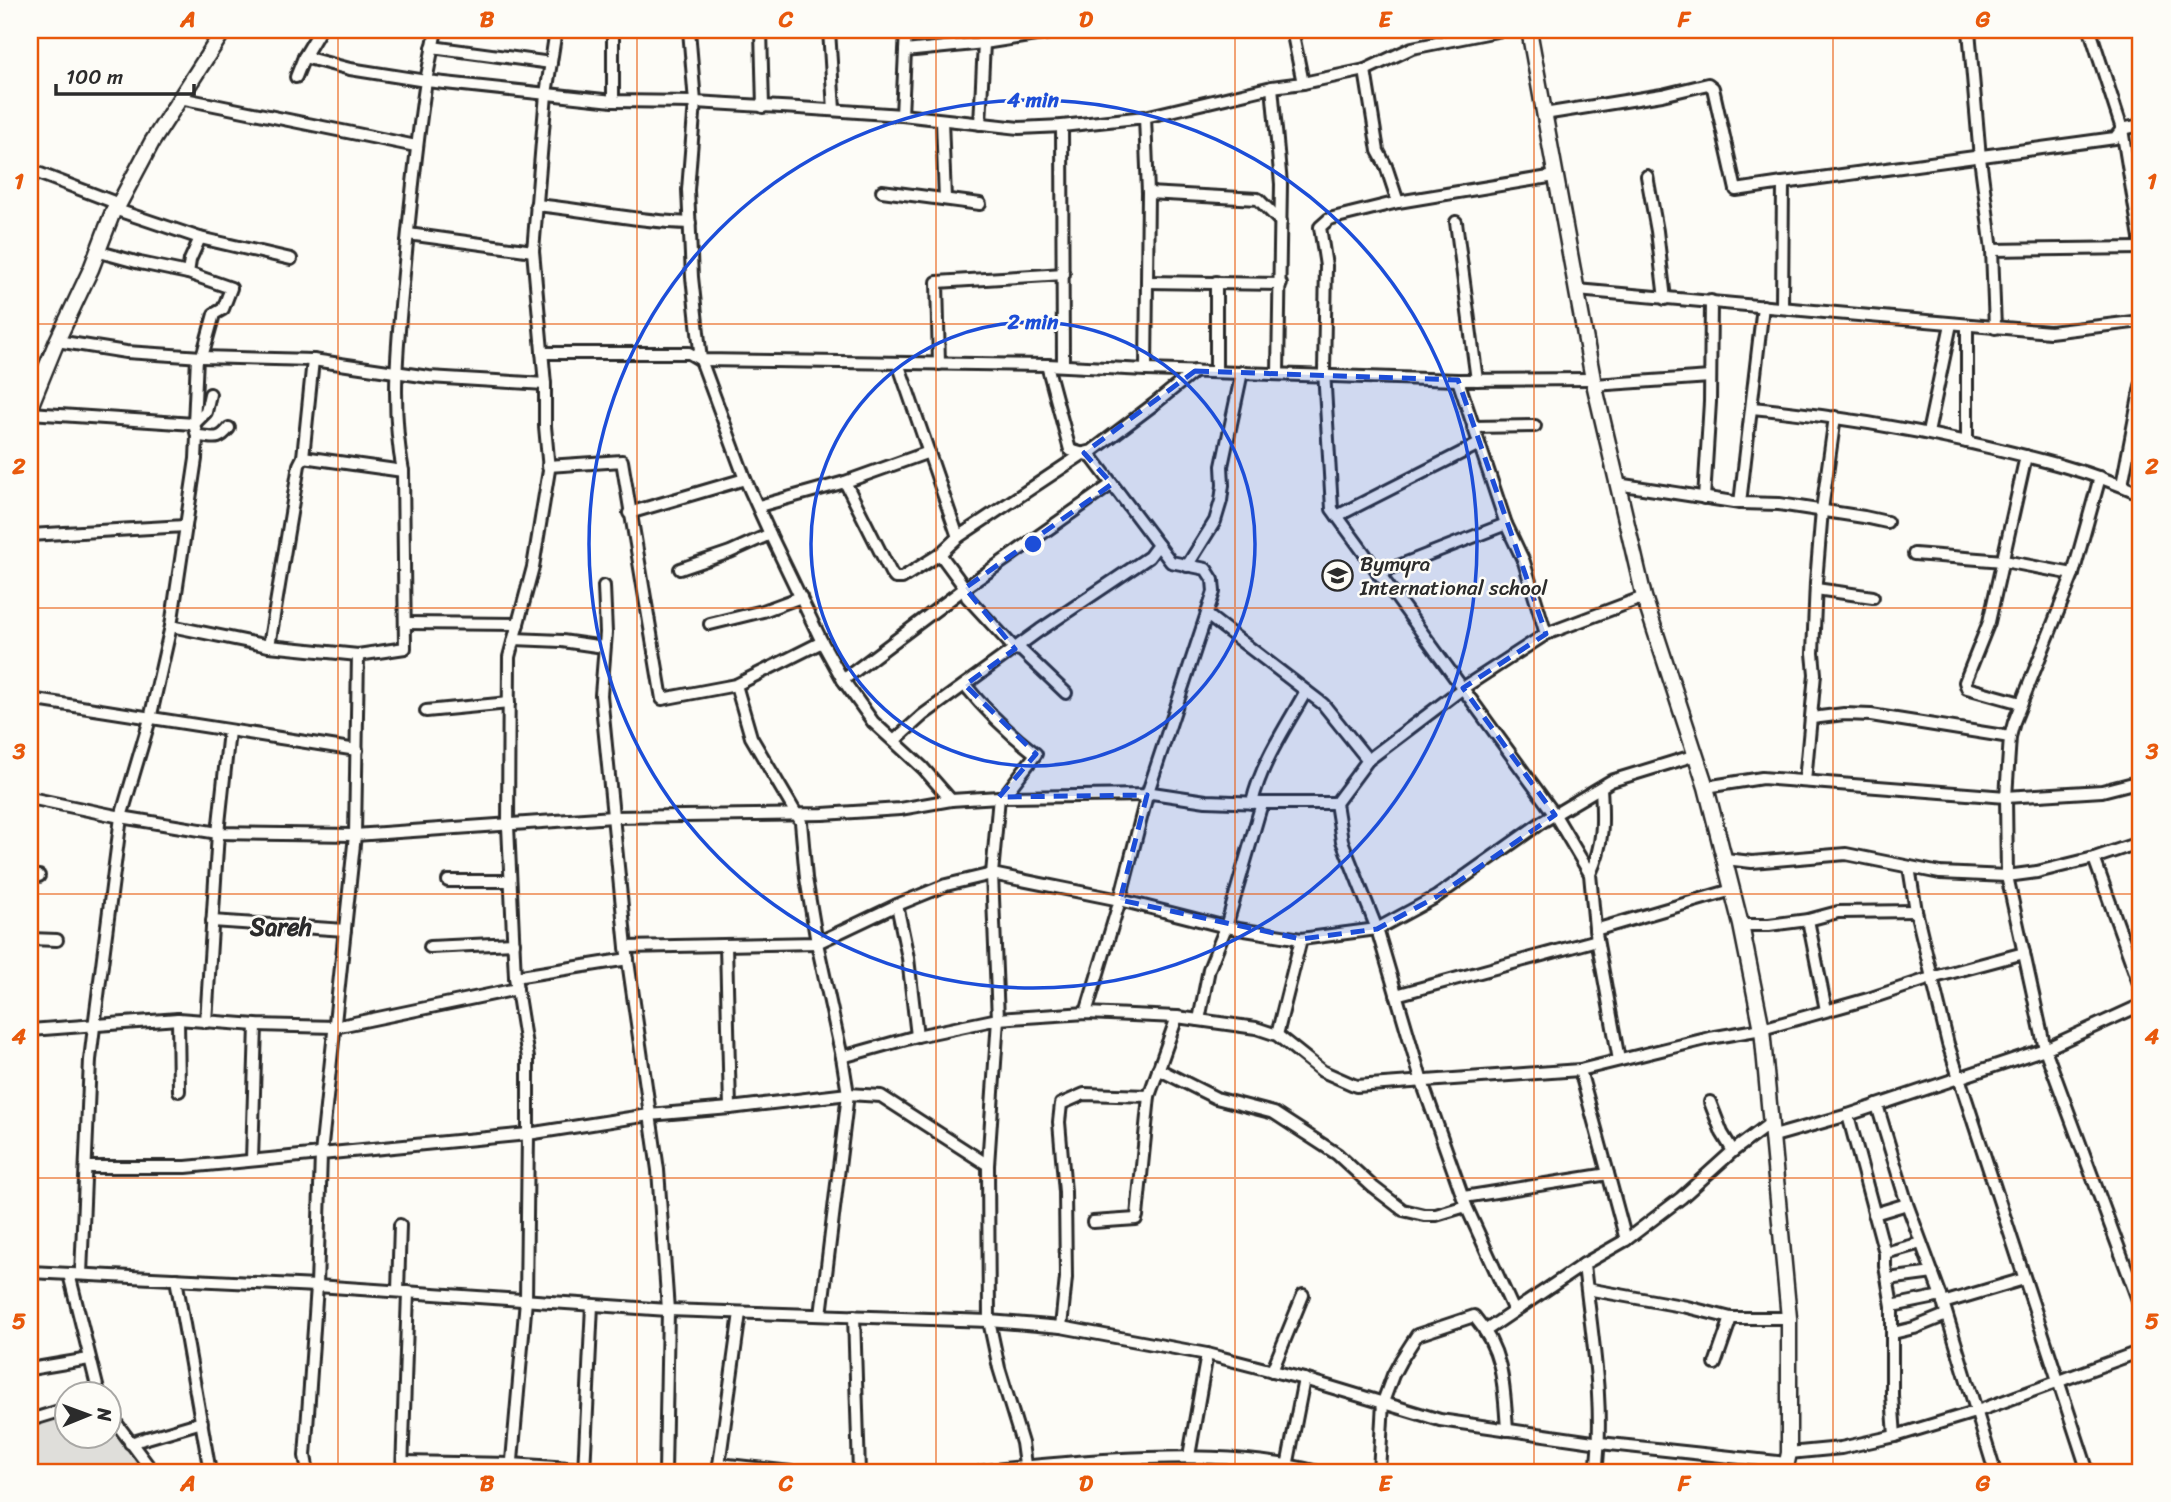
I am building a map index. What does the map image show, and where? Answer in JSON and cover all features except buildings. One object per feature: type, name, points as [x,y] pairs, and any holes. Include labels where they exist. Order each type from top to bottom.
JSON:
[{"type":"street","points":[[210,394],[206,412],[194,424],[30,410],[35,377],[57,341],[117,206],[152,142],[224,30]]},
{"type":"street","points":[[296,77],[320,30]]},
{"type":"street","points":[[171,626],[269,646],[358,655],[405,648],[403,471],[399,449],[395,372],[416,146],[436,30]]},
{"type":"street","points":[[511,1468],[526,1300],[528,1058],[515,977],[510,881],[509,657],[533,567],[548,466],[545,384],[533,251],[546,94],[556,30]]},
{"type":"street","points":[[613,102],[614,30]]},
{"type":"street","points":[[689,30],[695,102],[688,190],[692,277],[701,360],[745,479],[821,642],[843,680],[873,722],[923,768],[951,800]]},
{"type":"street","points":[[761,30],[763,107]]},
{"type":"street","points":[[830,30],[834,110]]},
{"type":"street","points":[[902,115],[906,30]]},
{"type":"street","points":[[980,124],[983,30]]},
{"type":"street","points":[[905,51],[984,43],[1068,30]]},
{"type":"street","points":[[1292,30],[1303,83]]},
{"type":"street","points":[[304,57],[350,69],[426,81],[613,102],[695,102],[834,110],[1019,128],[1145,117],[1365,69],[1412,48],[1502,30]]},
{"type":"street","points":[[1529,30],[1593,382],[1644,597],[1706,787],[1725,859],[1762,1029],[1789,1318],[1787,1463]]},
{"type":"street","points":[[1969,30],[1980,158],[1992,250],[1995,328]]},
{"type":"street","points":[[1992,250],[2141,247],[2122,129],[2090,30]]},
{"type":"street","points":[[432,47],[551,63]]},
{"type":"street","points":[[1365,69],[1378,151],[1387,166],[1398,202]]},
{"type":"street","points":[[1544,114],[1662,95],[1708,84],[1713,88],[1736,190],[2115,138],[2122,129],[2141,125]]},
{"type":"street","points":[[1272,88],[1281,222],[1278,374]]},
{"type":"street","points":[[180,98],[416,146]]},
{"type":"street","points":[[1145,117],[1148,192],[1146,370]]},
{"type":"street","points":[[943,120],[945,199]]},
{"type":"street","points":[[1062,126],[1063,365]]},
{"type":"street","points":[[30,170],[200,238],[290,259]]},
{"type":"street","points":[[1555,176],[1398,202],[1329,219],[1320,227],[1326,266],[1325,375],[1332,509],[1555,815],[1590,874],[1596,935],[1619,1060]]},
{"type":"street","points":[[1647,176],[1665,299]]},
{"type":"street","points":[[1782,307],[1783,183]]},
{"type":"street","points":[[882,191],[980,204]]},
{"type":"street","points":[[1148,192],[1258,199],[1281,222]]},
{"type":"street","points":[[536,205],[583,209],[636,220],[690,222]]},
{"type":"street","points":[[1456,222],[1477,380]]},
{"type":"street","points":[[408,234],[533,251]]},
{"type":"street","points":[[188,273],[190,260],[200,238]]},
{"type":"street","points":[[81,1274],[90,1060],[121,817],[150,719],[171,626],[196,459],[197,436],[194,424],[199,357],[214,314],[223,309],[230,288],[188,273],[96,251]]},
{"type":"street","points":[[939,364],[937,282],[1064,274]]},
{"type":"street","points":[[1147,282],[1281,284]]},
{"type":"street","points":[[1216,282],[1216,372]]},
{"type":"street","points":[[1577,290],[1995,328],[2050,331],[2141,321]]},
{"type":"street","points":[[1704,498],[1711,301]]},
{"type":"street","points":[[1740,503],[1763,306]]},
{"type":"street","points":[[1928,433],[1951,324]]},
{"type":"street","points":[[1967,325],[1967,442]]},
{"type":"street","points":[[57,341],[125,352],[313,360],[467,380],[545,384]]},
{"type":"street","points":[[542,353],[689,353],[701,360],[1063,365],[1458,380],[1593,382],[1710,377]]},
{"type":"street","points":[[269,646],[299,465],[303,457],[313,360]]},
{"type":"street","points":[[898,363],[958,537]]},
{"type":"street","points":[[1047,365],[1070,450],[1091,456],[1171,562],[1206,569],[1213,580],[1214,592],[1147,795],[1120,900],[1086,1013]]},
{"type":"street","points":[[845,482],[891,573],[895,578],[902,578],[940,554],[958,537],[1084,453],[1092,451],[1195,371]]},
{"type":"street","points":[[1187,566],[1215,521],[1221,501],[1222,466],[1242,372]]},
{"type":"street","points":[[1458,380],[1506,524],[1524,562],[1546,634]]},
{"type":"street","points":[[2122,485],[2141,386]]},
{"type":"street","points":[[1752,408],[1835,417],[1928,433],[2100,477],[2141,494]]},
{"type":"street","points":[[1805,781],[1812,718],[1816,589],[1822,510],[1835,417]]},
{"type":"street","points":[[1473,426],[1535,426]]},
{"type":"street","points":[[197,436],[217,439],[229,428]]},
{"type":"street","points":[[1337,516],[1479,444]]},
{"type":"street","points":[[759,506],[845,482],[929,452]]},
{"type":"street","points":[[2021,703],[1965,686],[1989,622],[2026,456]]},
{"type":"street","points":[[303,457],[403,471]]},
{"type":"street","points":[[548,466],[622,461],[662,699],[736,685],[821,642]]},
{"type":"street","points":[[2100,477],[2073,575],[2010,737],[2006,797],[2007,876],[2045,1049],[2141,1308]]},
{"type":"street","points":[[629,513],[745,479]]},
{"type":"street","points":[[843,680],[965,588],[1112,484]]},
{"type":"street","points":[[1617,484],[1740,503],[1779,504],[1822,510],[1887,522]]},
{"type":"street","points":[[1378,574],[1506,524]]},
{"type":"street","points":[[30,535],[185,526]]},
{"type":"street","points":[[680,569],[730,552],[770,534]]},
{"type":"street","points":[[894,741],[923,715],[1149,556],[1158,545]]},
{"type":"street","points":[[940,554],[965,588],[967,597],[1014,649],[1021,650],[1066,693]]},
{"type":"street","points":[[1914,554],[2004,561],[2073,575]]},
{"type":"street","points":[[604,586],[601,695],[626,947],[658,1170],[668,1310],[665,1472]]},
{"type":"street","points":[[1816,589],[1873,597]]},
{"type":"street","points":[[710,624],[763,611],[801,597]]},
{"type":"street","points":[[1514,1311],[1465,1202],[1422,1082],[1377,929],[1342,841],[1336,803],[1368,760],[1463,688],[1546,634],[1644,597]]},
{"type":"street","points":[[1207,615],[1323,704],[1368,760]]},
{"type":"street","points":[[405,623],[518,624]]},
{"type":"street","points":[[514,639],[562,641],[604,647]]},
{"type":"street","points":[[308,1472],[305,1456],[317,1286],[321,1154],[355,835],[358,655]]},
{"type":"street","points":[[736,685],[751,737],[801,822],[806,878],[817,943],[848,1094],[821,1315]]},
{"type":"street","points":[[965,685],[982,706],[1036,754],[1004,796],[999,797]]},
{"type":"street","points":[[1199,1020],[1209,969],[1226,927],[1257,803],[1255,792],[1272,751],[1306,691]]},
{"type":"street","points":[[30,699],[357,750]]},
{"type":"street","points":[[426,711],[509,702]]},
{"type":"street","points":[[1812,718],[1844,714],[1871,715],[2010,737]]},
{"type":"street","points":[[206,1022],[218,833],[229,731]]},
{"type":"street","points":[[626,947],[817,943],[946,885],[992,874],[1120,900],[1226,927],[1301,939],[1377,929],[1436,897],[1542,822],[1611,781],[1696,755]]},
{"type":"street","points":[[1706,787],[1762,778],[2006,797],[2102,791],[2141,781]]},
{"type":"street","points":[[1590,874],[1599,854],[1604,827],[1601,788]]},
{"type":"street","points":[[30,798],[218,833],[355,835],[613,817],[823,814],[900,809],[951,800],[999,797],[1152,793],[1206,801],[1336,803]]},
{"type":"street","points":[[999,797],[992,874],[998,1019],[988,1165],[989,1321],[999,1368],[1022,1443],[1026,1469]]},
{"type":"street","points":[[1725,859],[1752,862],[1846,854],[1940,873],[2007,876],[2037,872],[2094,858],[2141,842]]},
{"type":"street","points":[[2094,858],[2141,989]]},
{"type":"street","points":[[1909,867],[1931,978],[1958,1078],[2088,1472]]},
{"type":"street","points":[[448,881],[510,881]]},
{"type":"street","points":[[1396,995],[1596,935],[1732,890]]},
{"type":"street","points":[[897,905],[908,958],[918,1036]]},
{"type":"street","points":[[1741,925],[1808,920],[1838,912],[1916,911]]},
{"type":"street","points":[[1808,920],[1826,1010]]},
{"type":"street","points":[[212,921],[345,930]]},
{"type":"street","points":[[30,939],[57,940]]},
{"type":"street","points":[[1277,1035],[1301,939]]},
{"type":"street","points":[[430,947],[513,943]]},
{"type":"street","points":[[726,945],[730,1108]]},
{"type":"street","points":[[842,1057],[918,1036],[998,1019],[1086,1013],[1177,1017],[1256,1028],[1277,1035],[1322,1071],[1356,1086],[1580,1070],[1710,1038],[1762,1029],[2024,953]]},
{"type":"street","points":[[515,977],[628,959]]},
{"type":"street","points":[[30,1031],[178,1019],[335,1027],[517,989]]},
{"type":"street","points":[[1485,1331],[1584,1264],[1626,1240],[1681,1198],[1733,1151],[1773,1129],[1848,1115],[2045,1049],[2141,1005]]},
{"type":"street","points":[[1093,1222],[1136,1219],[1150,1096],[1177,1017]]},
{"type":"street","points":[[178,1019],[179,1091]]},
{"type":"street","points":[[252,1160],[256,1025]]},
{"type":"street","points":[[1158,1069],[1216,1098],[1274,1112],[1337,1154],[1373,1187],[1404,1210],[1424,1215],[1436,1215],[1465,1202],[1608,1174]]},
{"type":"street","points":[[1580,1070],[1626,1240]]},
{"type":"street","points":[[86,1167],[186,1167],[528,1134],[649,1115],[848,1094],[881,1096],[988,1165]]},
{"type":"street","points":[[1061,1327],[1066,1278],[1065,1192],[1059,1122],[1061,1104],[1084,1094],[1150,1096]]},
{"type":"street","points":[[1710,1102],[1722,1133],[1733,1151]]},
{"type":"street","points":[[1877,1105],[1907,1204],[1942,1300],[1995,1472]]},
{"type":"street","points":[[1848,1115],[1885,1253],[1892,1306],[1895,1436]]},
{"type":"street","points":[[1874,1214],[1907,1204]]},
{"type":"street","points":[[400,1225],[403,1292],[403,1467],[584,1471],[592,1305]]},
{"type":"street","points":[[1885,1253],[1921,1243]]},
{"type":"street","points":[[1584,1264],[1599,1400],[1600,1443],[1596,1472]]},
{"type":"street","points":[[30,1272],[317,1286],[668,1310],[989,1321],[1061,1327],[1207,1354],[1304,1379],[1440,1420],[1600,1443],[1787,1463],[1895,1436],[1975,1412],[2141,1351]]},
{"type":"street","points":[[1888,1279],[1933,1273]]},
{"type":"street","points":[[69,1274],[95,1380]]},
{"type":"street","points":[[176,1279],[210,1472]]},
{"type":"street","points":[[1892,1306],[1942,1300],[2024,1279]]},
{"type":"street","points":[[1587,1289],[1731,1318],[1789,1318]]},
{"type":"street","points":[[1272,1371],[1303,1295]]},
{"type":"street","points":[[740,1313],[719,1468],[791,1472]]},
{"type":"street","points":[[1893,1333],[1946,1315]]},
{"type":"street","points":[[854,1316],[859,1472]]},
{"type":"street","points":[[1379,1472],[1383,1402],[1392,1375],[1417,1335],[1474,1316],[1496,1350],[1503,1378],[1507,1430]]},
{"type":"street","points":[[1715,1364],[1731,1318]]},
{"type":"street","points":[[1189,1456],[1207,1354]]},
{"type":"street","points":[[30,1369],[89,1359]]},
{"type":"street","points":[[1287,1468],[1304,1379]]},
{"type":"street","points":[[30,1420],[52,1413]]},
{"type":"street","points":[[130,1443],[201,1422]]},
{"type":"street","points":[[122,1432],[152,1472]]},
{"type":"street","points":[[981,1472],[1189,1456],[1318,1472]]},
{"type":"street","points":[[1126,1472],[1128,1459]]},
{"type":"highlighted area","points":[[1195,371],[1458,380],[1546,634],[1463,688],[1555,815],[1436,897],[1377,929],[1301,939],[1120,900],[1147,795],[999,797],[1036,754],[965,685],[1015,649],[965,588],[1112,484],[1084,453]]},
{"type":"shaded area","points":[[52,1418],[52,1450],[122,1450],[122,1433],[152,1472],[30,1472],[30,1423]]},
{"type":"place","name":"Bymyra International school","points":[[1337,576]]},
{"type":"district","name":"Sareh","points":[[281,927]]}]
